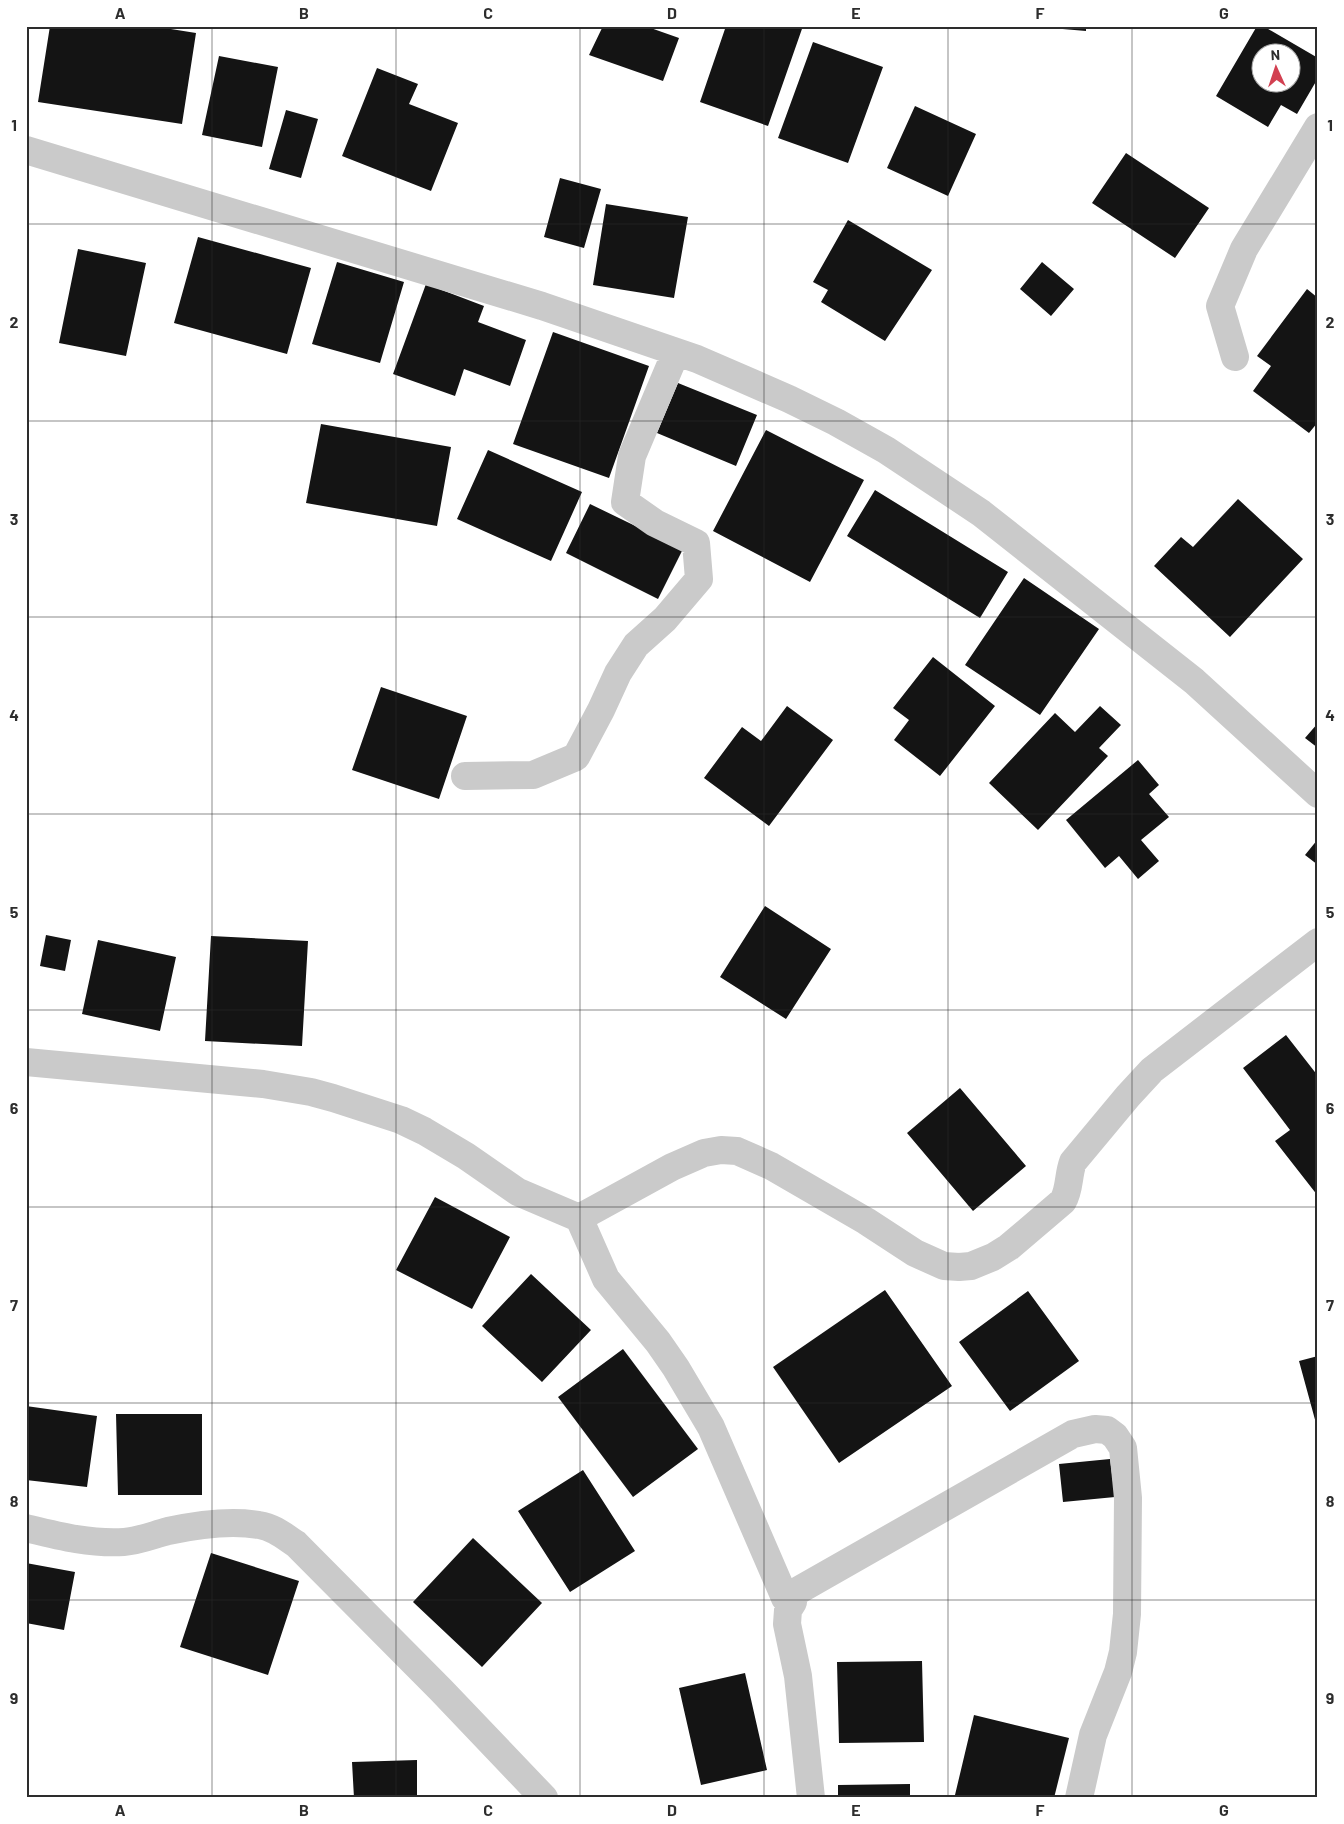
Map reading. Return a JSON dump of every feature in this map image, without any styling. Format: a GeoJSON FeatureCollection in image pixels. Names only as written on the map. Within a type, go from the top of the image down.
{"type":"FeatureCollection","features":[{"type":"Feature","properties":{"kind":"street"},"geometry":{"type":"LineString","coordinates":[[1235,357],[1220,306],[1244,249],[1318,127]]}},
{"type":"Feature","properties":{"kind":"street"},"geometry":{"type":"LineString","coordinates":[[26,150],[532,303],[676,352],[789,399],[836,422],[886,450],[981,513],[1194,682],[1318,794]]}},
{"type":"Feature","properties":{"kind":"street"},"geometry":{"type":"LineString","coordinates":[[466,776],[533,775],[576,757],[601,710],[618,672],[636,644],[665,619],[699,579],[696,543],[655,523],[625,502],[632,456],[676,352]]}},
{"type":"Feature","properties":{"kind":"street"},"geometry":{"type":"LineString","coordinates":[[579,1218],[689,1159],[721,1150],[737,1151],[772,1166],[928,1260],[944,1266],[959,1267],[982,1262],[1009,1247],[1063,1201],[1067,1194],[1070,1170],[1074,1162],[1152,1070],[1318,942]]}},
{"type":"Feature","properties":{"kind":"street"},"geometry":{"type":"LineString","coordinates":[[26,1062],[263,1084],[311,1092],[333,1098],[400,1120],[424,1131],[466,1156],[518,1192],[579,1218],[606,1279],[658,1342],[676,1368],[710,1427],[785,1598],[793,1602],[788,1610],[787,1624],[798,1676],[812,1798]]}},
{"type":"Feature","properties":{"kind":"street"},"geometry":{"type":"LineString","coordinates":[[785,1598],[1072,1434],[1095,1429],[1107,1430],[1116,1436],[1123,1448],[1128,1498],[1126,1633],[1118,1672],[1093,1735],[1079,1798]]}},
{"type":"Feature","properties":{"kind":"street"},"geometry":{"type":"LineString","coordinates":[[26,1528],[63,1537],[105,1542],[126,1542],[176,1530],[215,1524],[260,1525],[278,1532],[296,1544],[544,1798]]}},
{"type":"Feature","properties":{"kind":"building"},"geometry":{"type":"Polygon","coordinates":[[[50,26],[152,26],[196,33],[182,124],[38,102],[50,26]]]}},
{"type":"Feature","properties":{"kind":"building"},"geometry":{"type":"Polygon","coordinates":[[[603,26],[645,26],[679,38],[663,81],[589,55],[603,26]]]}},
{"type":"Feature","properties":{"kind":"building"},"geometry":{"type":"Polygon","coordinates":[[[726,26],[803,26],[768,126],[700,102],[726,26]]]}},
{"type":"Feature","properties":{"kind":"building"},"geometry":{"type":"Polygon","coordinates":[[[1051,26],[1086,26],[1086,31],[1051,28],[1051,26]]]}},
{"type":"Feature","properties":{"kind":"building"},"geometry":{"type":"Polygon","coordinates":[[[1257,26],[1263,26],[1290,42],[1252,42],[1252,92],[1302,92],[1302,49],[1318,58],[1318,78],[1297,114],[1281,105],[1268,127],[1216,96],[1257,26]]]}},
{"type":"Feature","properties":{"kind":"building"},"geometry":{"type":"Polygon","coordinates":[[[813,42],[883,67],[848,163],[778,138],[813,42]]]}},
{"type":"Feature","properties":{"kind":"building"},"geometry":{"type":"Polygon","coordinates":[[[219,56],[278,67],[262,147],[202,135],[219,56]]]}},
{"type":"Feature","properties":{"kind":"building"},"geometry":{"type":"Polygon","coordinates":[[[377,68],[418,84],[409,104],[458,123],[431,191],[342,156],[377,68]]]}},
{"type":"Feature","properties":{"kind":"building"},"geometry":{"type":"Polygon","coordinates":[[[915,106],[976,134],[948,196],[887,168],[915,106]]]}},
{"type":"Feature","properties":{"kind":"building"},"geometry":{"type":"Polygon","coordinates":[[[286,110],[318,119],[301,178],[269,169],[286,110]]]}},
{"type":"Feature","properties":{"kind":"building"},"geometry":{"type":"Polygon","coordinates":[[[1126,153],[1209,208],[1175,258],[1092,203],[1126,153]]]}},
{"type":"Feature","properties":{"kind":"building"},"geometry":{"type":"Polygon","coordinates":[[[560,178],[601,189],[584,248],[544,237],[560,178]]]}},
{"type":"Feature","properties":{"kind":"building"},"geometry":{"type":"Polygon","coordinates":[[[606,204],[688,217],[674,298],[593,285],[606,204]]]}},
{"type":"Feature","properties":{"kind":"building"},"geometry":{"type":"Polygon","coordinates":[[[848,220],[932,270],[885,341],[821,302],[828,290],[813,282],[848,220]]]}},
{"type":"Feature","properties":{"kind":"building"},"geometry":{"type":"Polygon","coordinates":[[[198,237],[311,268],[287,354],[174,323],[198,237]]]}},
{"type":"Feature","properties":{"kind":"building"},"geometry":{"type":"Polygon","coordinates":[[[78,249],[146,263],[126,356],[59,343],[78,249]]]}},
{"type":"Feature","properties":{"kind":"building"},"geometry":{"type":"Polygon","coordinates":[[[337,262],[404,282],[380,363],[312,344],[337,262]]]}},
{"type":"Feature","properties":{"kind":"building"},"geometry":{"type":"Polygon","coordinates":[[[1042,262],[1074,289],[1051,316],[1020,289],[1042,262]]]}},
{"type":"Feature","properties":{"kind":"building"},"geometry":{"type":"Polygon","coordinates":[[[426,284],[484,306],[478,322],[526,340],[510,386],[464,369],[455,396],[393,374],[426,284]]]}},
{"type":"Feature","properties":{"kind":"building"},"geometry":{"type":"Polygon","coordinates":[[[1307,289],[1318,298],[1318,422],[1309,433],[1253,391],[1271,366],[1257,356],[1307,289]]]}},
{"type":"Feature","properties":{"kind":"building"},"geometry":{"type":"Polygon","coordinates":[[[553,332],[649,366],[609,478],[513,444],[553,332]]]}},
{"type":"Feature","properties":{"kind":"building"},"geometry":{"type":"Polygon","coordinates":[[[678,383],[757,415],[736,466],[657,433],[678,383]]]}},
{"type":"Feature","properties":{"kind":"building"},"geometry":{"type":"Polygon","coordinates":[[[321,424],[451,447],[437,526],[306,503],[321,424]]]}},
{"type":"Feature","properties":{"kind":"building"},"geometry":{"type":"Polygon","coordinates":[[[766,430],[864,480],[810,582],[713,531],[766,430]]]}},
{"type":"Feature","properties":{"kind":"building"},"geometry":{"type":"Polygon","coordinates":[[[488,450],[582,492],[551,561],[457,519],[488,450]]]}},
{"type":"Feature","properties":{"kind":"building"},"geometry":{"type":"Polygon","coordinates":[[[875,490],[1008,572],[980,618],[847,536],[875,490]]]}},
{"type":"Feature","properties":{"kind":"building"},"geometry":{"type":"Polygon","coordinates":[[[1238,499],[1303,559],[1230,637],[1154,566],[1181,537],[1193,547],[1238,499]]]}},
{"type":"Feature","properties":{"kind":"building"},"geometry":{"type":"Polygon","coordinates":[[[590,504],[683,549],[658,599],[566,553],[590,504]]]}},
{"type":"Feature","properties":{"kind":"building"},"geometry":{"type":"Polygon","coordinates":[[[1024,578],[1099,629],[1040,715],[965,665],[1024,578]]]}},
{"type":"Feature","properties":{"kind":"building"},"geometry":{"type":"Polygon","coordinates":[[[933,657],[995,706],[940,776],[894,740],[909,720],[893,708],[933,657]]]}},
{"type":"Feature","properties":{"kind":"building"},"geometry":{"type":"Polygon","coordinates":[[[381,687],[467,716],[439,799],[352,770],[381,687]]]}},
{"type":"Feature","properties":{"kind":"building"},"geometry":{"type":"Polygon","coordinates":[[[787,706],[833,740],[769,826],[704,778],[742,727],[761,741],[787,706]]]}},
{"type":"Feature","properties":{"kind":"building"},"geometry":{"type":"Polygon","coordinates":[[[1100,706],[1121,725],[1099,748],[1108,756],[1038,830],[989,783],[1055,713],[1075,732],[1100,706]]]}},
{"type":"Feature","properties":{"kind":"building"},"geometry":{"type":"Polygon","coordinates":[[[1318,723],[1318,748],[1305,738],[1318,723]]]}},
{"type":"Feature","properties":{"kind":"building"},"geometry":{"type":"Polygon","coordinates":[[[1138,760],[1159,785],[1149,794],[1169,817],[1141,840],[1159,861],[1138,879],[1119,856],[1105,868],[1066,820],[1138,760]]]}},
{"type":"Feature","properties":{"kind":"building"},"geometry":{"type":"Polygon","coordinates":[[[1318,839],[1318,865],[1305,855],[1318,839]]]}},
{"type":"Feature","properties":{"kind":"building"},"geometry":{"type":"Polygon","coordinates":[[[765,906],[831,949],[786,1019],[720,977],[765,906]]]}},
{"type":"Feature","properties":{"kind":"building"},"geometry":{"type":"Polygon","coordinates":[[[46,935],[71,940],[65,971],[40,966],[46,935]]]}},
{"type":"Feature","properties":{"kind":"building"},"geometry":{"type":"Polygon","coordinates":[[[211,936],[308,941],[302,1046],[205,1041],[211,936]]]}},
{"type":"Feature","properties":{"kind":"building"},"geometry":{"type":"Polygon","coordinates":[[[98,940],[176,957],[160,1031],[82,1014],[98,940]]]}},
{"type":"Feature","properties":{"kind":"building"},"geometry":{"type":"Polygon","coordinates":[[[1286,1035],[1318,1076],[1318,1196],[1275,1141],[1290,1130],[1243,1068],[1286,1035]]]}},
{"type":"Feature","properties":{"kind":"building"},"geometry":{"type":"Polygon","coordinates":[[[960,1088],[1026,1166],[973,1211],[907,1133],[960,1088]]]}},
{"type":"Feature","properties":{"kind":"building"},"geometry":{"type":"Polygon","coordinates":[[[435,1197],[510,1237],[472,1309],[396,1270],[435,1197]]]}},
{"type":"Feature","properties":{"kind":"building"},"geometry":{"type":"Polygon","coordinates":[[[531,1274],[591,1330],[542,1382],[482,1326],[531,1274]]]}},
{"type":"Feature","properties":{"kind":"building"},"geometry":{"type":"Polygon","coordinates":[[[885,1290],[952,1386],[839,1463],[773,1367],[885,1290]]]}},
{"type":"Feature","properties":{"kind":"building"},"geometry":{"type":"Polygon","coordinates":[[[1028,1291],[1079,1361],[1010,1411],[959,1342],[1028,1291]]]}},
{"type":"Feature","properties":{"kind":"building"},"geometry":{"type":"Polygon","coordinates":[[[623,1349],[698,1449],[633,1497],[558,1397],[623,1349]]]}},
{"type":"Feature","properties":{"kind":"building"},"geometry":{"type":"Polygon","coordinates":[[[1318,1356],[1318,1427],[1317,1427],[1299,1361],[1318,1356]]]}},
{"type":"Feature","properties":{"kind":"building"},"geometry":{"type":"Polygon","coordinates":[[[26,1406],[97,1416],[87,1487],[26,1480],[26,1406]]]}},
{"type":"Feature","properties":{"kind":"building"},"geometry":{"type":"Polygon","coordinates":[[[116,1414],[202,1414],[202,1495],[118,1495],[116,1414]]]}},
{"type":"Feature","properties":{"kind":"building"},"geometry":{"type":"Polygon","coordinates":[[[1110,1459],[1115,1497],[1063,1502],[1059,1464],[1110,1459]]]}},
{"type":"Feature","properties":{"kind":"building"},"geometry":{"type":"Polygon","coordinates":[[[583,1470],[635,1551],[570,1592],[518,1511],[583,1470]]]}},
{"type":"Feature","properties":{"kind":"building"},"geometry":{"type":"Polygon","coordinates":[[[473,1538],[542,1603],[482,1667],[413,1602],[473,1538]]]}},
{"type":"Feature","properties":{"kind":"building"},"geometry":{"type":"Polygon","coordinates":[[[211,1553],[299,1581],[268,1675],[180,1647],[211,1553]]]}},
{"type":"Feature","properties":{"kind":"building"},"geometry":{"type":"Polygon","coordinates":[[[26,1563],[75,1572],[64,1630],[26,1623],[26,1563]]]}},
{"type":"Feature","properties":{"kind":"building"},"geometry":{"type":"Polygon","coordinates":[[[922,1661],[924,1742],[839,1743],[837,1662],[922,1661]]]}},
{"type":"Feature","properties":{"kind":"building"},"geometry":{"type":"Polygon","coordinates":[[[745,1673],[767,1770],[701,1785],[679,1688],[745,1673]]]}},
{"type":"Feature","properties":{"kind":"building"},"geometry":{"type":"Polygon","coordinates":[[[974,1715],[1069,1738],[1054,1798],[966,1798],[955,1795],[974,1715]]]}},
{"type":"Feature","properties":{"kind":"building"},"geometry":{"type":"Polygon","coordinates":[[[417,1760],[417,1798],[354,1798],[352,1762],[417,1760]]]}},
{"type":"Feature","properties":{"kind":"building"},"geometry":{"type":"Polygon","coordinates":[[[910,1784],[910,1798],[838,1798],[838,1785],[910,1784]]]}}]}
